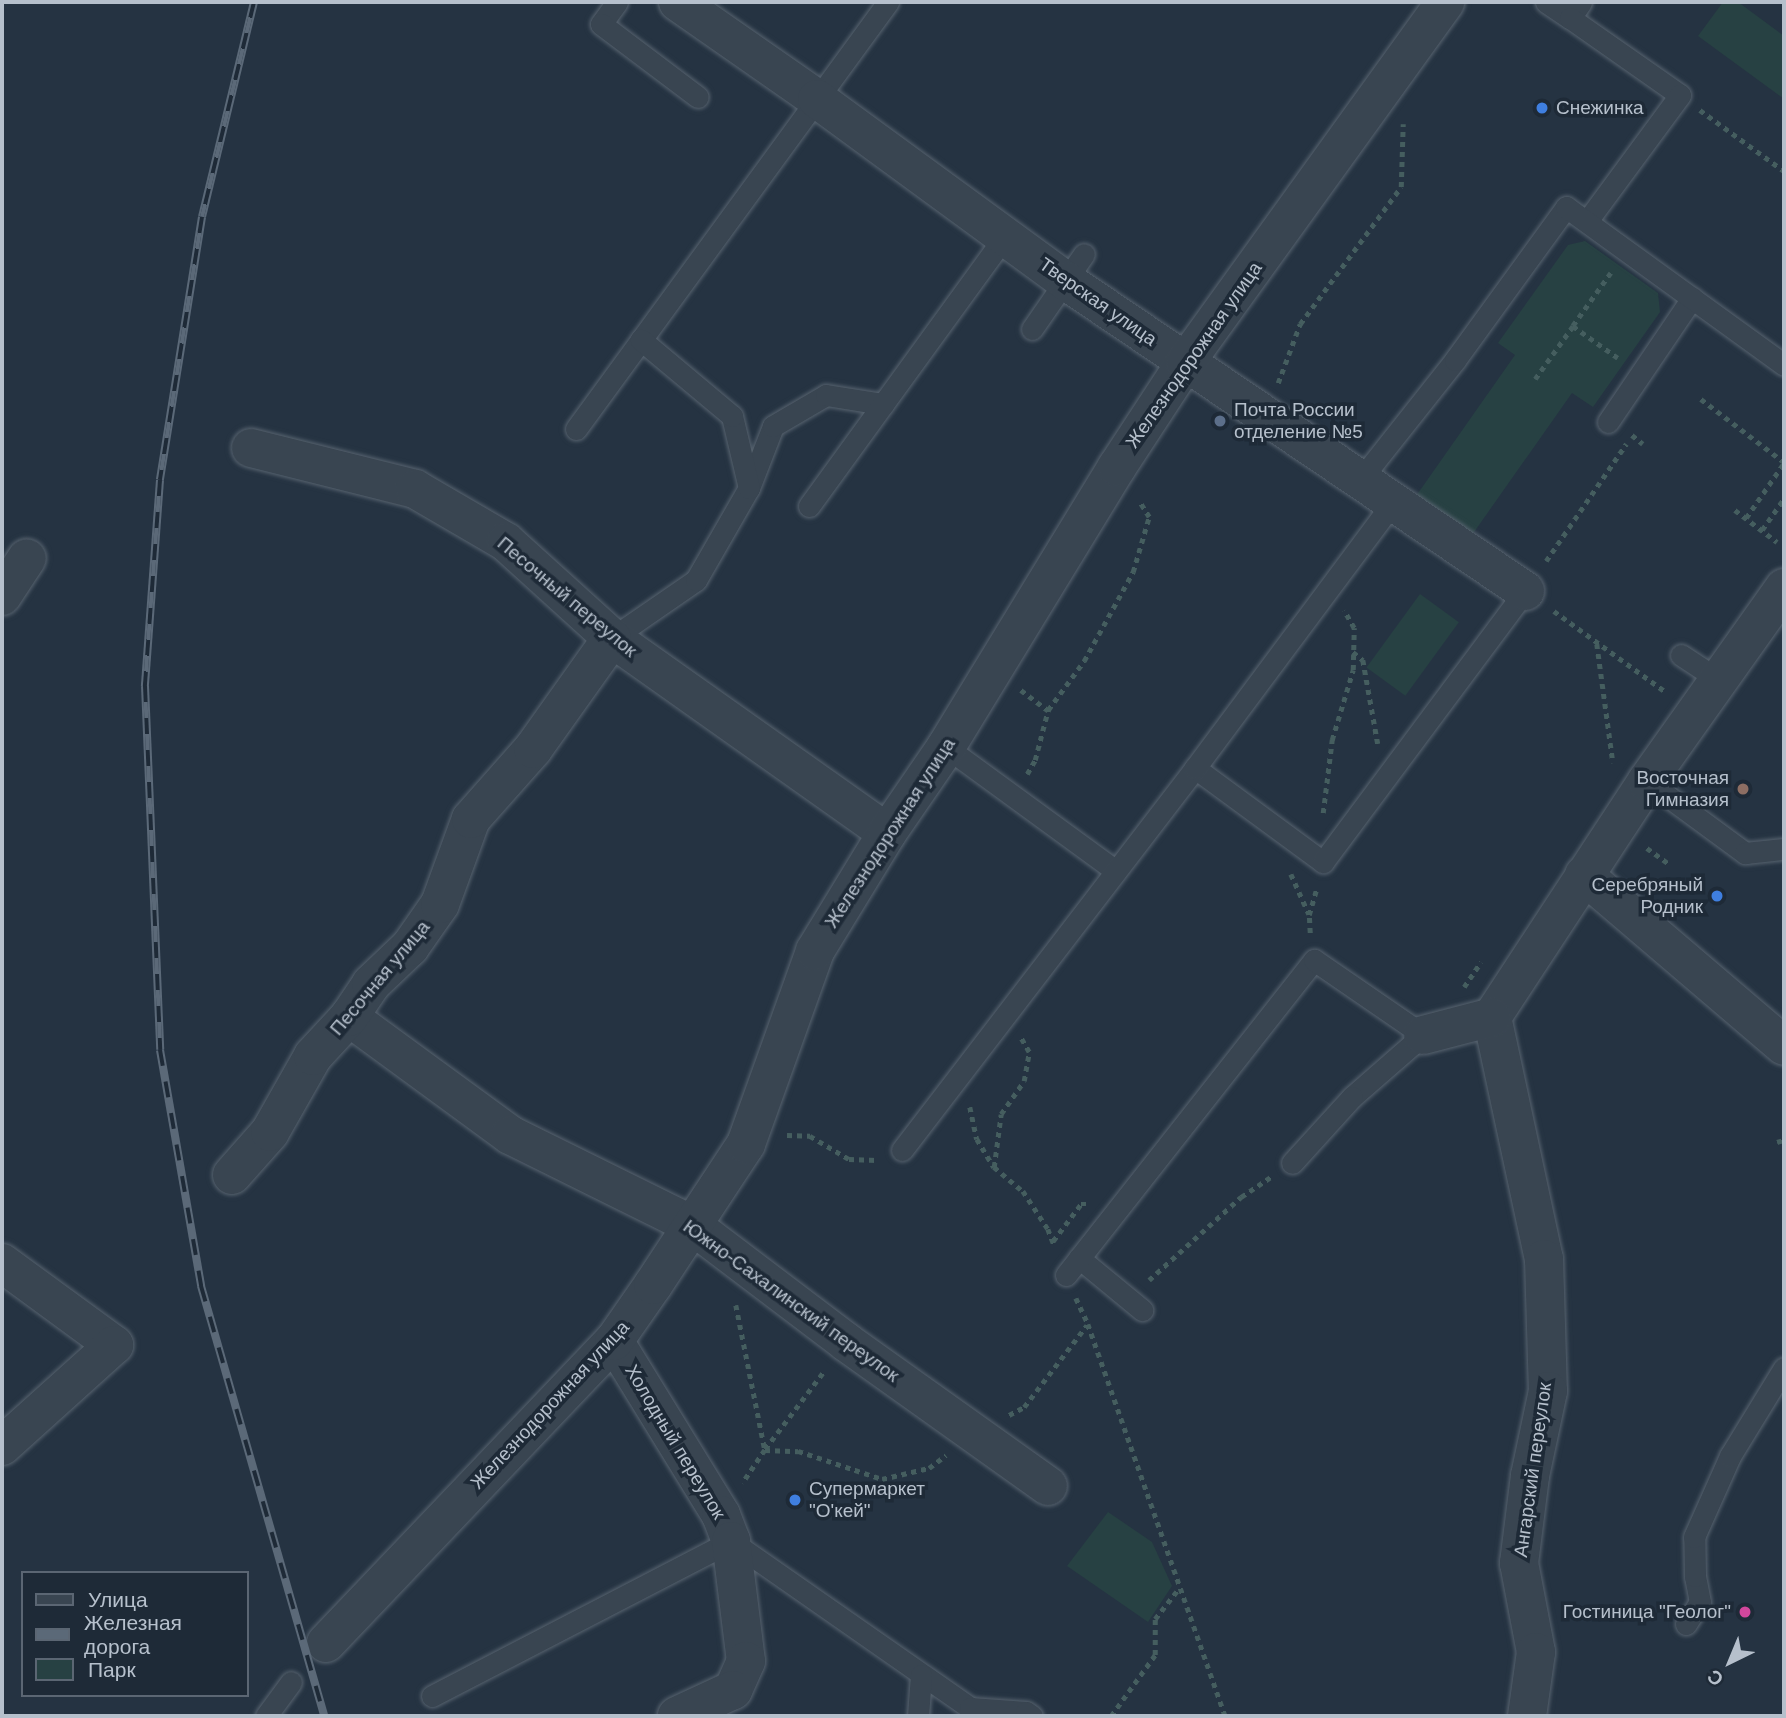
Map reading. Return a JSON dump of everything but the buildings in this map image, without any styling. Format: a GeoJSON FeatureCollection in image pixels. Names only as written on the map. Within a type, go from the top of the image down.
{"type":"FeatureCollection","features":[{"type":"Feature","properties":{"kind":"street","name":"Тверская улица"},"geometry":{"type":"LineString","coordinates":[[678,2],[1005,236],[1075,268],[1185,363],[1525,591]]}},
{"type":"Feature","properties":{"kind":"street","name":"Железнодорожная улица"},"geometry":{"type":"LineString","coordinates":[[326,1643],[614,1341],[746,1144],[815,951],[887,833],[946,747],[1117,467],[1185,363],[1445,2]]}},
{"type":"Feature","properties":{"kind":"street","name":"Песочный переулок"},"geometry":{"type":"LineString","coordinates":[[251,448],[415,489],[506,542],[612,638],[887,833]]}},
{"type":"Feature","properties":{"kind":"street"},"geometry":{"type":"LineString","coordinates":[[2,596],[27,558]]}},
{"type":"Feature","properties":{"kind":"street"},"geometry":{"type":"LineString","coordinates":[[1423,1035],[1492,1017],[1584,875],[1631,776],[1719,680],[1784,588]]}},
{"type":"Feature","properties":{"kind":"street","name":"Песочная улица"},"geometry":{"type":"LineString","coordinates":[[232,1175],[270,1132],[313,1056],[349,1017],[371,984],[410,947],[440,904],[471,819],[533,749],[612,638]]}},
{"type":"Feature","properties":{"kind":"street"},"geometry":{"type":"LineString","coordinates":[[1584,875],[1784,1046]]}},
{"type":"Feature","properties":{"kind":"street","name":"Южно-Сахалинский переулок"},"geometry":{"type":"LineString","coordinates":[[349,1017],[510,1135],[692,1225],[846,1342],[1048,1486]]}},
{"type":"Feature","properties":{"kind":"street","name":"Ангарский переулок"},"geometry":{"type":"LineString","coordinates":[[1492,1017],[1517,1090],[1544,1259],[1548,1391],[1530,1475],[1519,1563],[1536,1652],[1527,1716]]}},
{"type":"Feature","properties":{"kind":"street"},"geometry":{"type":"LineString","coordinates":[[2,1263],[114,1345],[2,1446]]}},
{"type":"Feature","properties":{"kind":"street","name":"Холодный переулок"},"geometry":{"type":"LineString","coordinates":[[614,1341],[726,1528],[746,1661],[733,1690],[677,1716]]}},
{"type":"Feature","properties":{"kind":"lane"},"geometry":{"type":"LineString","coordinates":[[617,2],[601,24],[698,97]]}},
{"type":"Feature","properties":{"kind":"lane"},"geometry":{"type":"LineString","coordinates":[[576,429],[888,2]]}},
{"type":"Feature","properties":{"kind":"lane"},"geometry":{"type":"LineString","coordinates":[[1546,2],[1575,10],[1680,95],[1587,221]]}},
{"type":"Feature","properties":{"kind":"lane"},"geometry":{"type":"LineString","coordinates":[[1360,480],[1455,360],[1566,207],[1773,359]]}},
{"type":"Feature","properties":{"kind":"lane"},"geometry":{"type":"LineString","coordinates":[[809,506],[1005,236]]}},
{"type":"Feature","properties":{"kind":"lane"},"geometry":{"type":"LineString","coordinates":[[1032,330],[1075,268]]}},
{"type":"Feature","properties":{"kind":"lane"},"geometry":{"type":"LineString","coordinates":[[1608,422],[1692,298]]}},
{"type":"Feature","properties":{"kind":"lane"},"geometry":{"type":"LineString","coordinates":[[641,340],[732,416],[749,488]]}},
{"type":"Feature","properties":{"kind":"lane"},"geometry":{"type":"LineString","coordinates":[[612,638],[696,580],[749,488],[773,426],[826,395],[883,404]]}},
{"type":"Feature","properties":{"kind":"lane"},"geometry":{"type":"LineString","coordinates":[[902,1150],[1195,768],[1393,502]]}},
{"type":"Feature","properties":{"kind":"lane"},"geometry":{"type":"LineString","coordinates":[[1195,768],[1323,862],[1525,591]]}},
{"type":"Feature","properties":{"kind":"lane"},"geometry":{"type":"LineString","coordinates":[[1681,655],[1719,680]]}},
{"type":"Feature","properties":{"kind":"lane"},"geometry":{"type":"LineString","coordinates":[[946,747],[1116,871]]}},
{"type":"Feature","properties":{"kind":"lane"},"geometry":{"type":"LineString","coordinates":[[1631,776],[1745,853],[1784,849]]}},
{"type":"Feature","properties":{"kind":"lane"},"geometry":{"type":"LineString","coordinates":[[1066,1275],[1314,960],[1423,1035],[1352,1097],[1292,1163]]}},
{"type":"Feature","properties":{"kind":"lane"},"geometry":{"type":"LineString","coordinates":[[1079,1258],[1135,1305]]}},
{"type":"Feature","properties":{"kind":"lane"},"geometry":{"type":"LineString","coordinates":[[1686,1623],[1700,1602],[1695,1576],[1694,1537],[1730,1457],[1784,1368]]}},
{"type":"Feature","properties":{"kind":"lane"},"geometry":{"type":"LineString","coordinates":[[432,1696],[726,1528],[921,1675],[970,1708],[1026,1713],[1032,1716]]}},
{"type":"Feature","properties":{"kind":"lane"},"geometry":{"type":"LineString","coordinates":[[918,1716],[921,1675]]}},
{"type":"Feature","properties":{"kind":"lane"},"geometry":{"type":"LineString","coordinates":[[266,1716],[291,1682]]}},
{"type":"Feature","properties":{"kind":"path"},"geometry":{"type":"LineString","coordinates":[[1680,95],[1784,171]]}},
{"type":"Feature","properties":{"kind":"path"},"geometry":{"type":"LineString","coordinates":[[1266,417],[1300,324],[1401,187],[1403,119]]}},
{"type":"Feature","properties":{"kind":"path"},"geometry":{"type":"LineString","coordinates":[[1535,379],[1573,326]]}},
{"type":"Feature","properties":{"kind":"path"},"geometry":{"type":"LineString","coordinates":[[1701,399],[1784,463],[1746,518]]}},
{"type":"Feature","properties":{"kind":"path"},"geometry":{"type":"LineString","coordinates":[[1632,435],[1643,444]]}},
{"type":"Feature","properties":{"kind":"path"},"geometry":{"type":"LineString","coordinates":[[1014,796],[1035,760],[1048,710],[1084,661],[1133,572],[1149,517],[1117,467]]}},
{"type":"Feature","properties":{"kind":"path"},"geometry":{"type":"LineString","coordinates":[[1762,530],[1784,499]]}},
{"type":"Feature","properties":{"kind":"path"},"geometry":{"type":"LineString","coordinates":[[1735,510],[1777,542]]}},
{"type":"Feature","properties":{"kind":"path"},"geometry":{"type":"LineString","coordinates":[[1329,588],[1354,628],[1353,670],[1332,740],[1323,813],[1338,841]]}},
{"type":"Feature","properties":{"kind":"path"},"geometry":{"type":"LineString","coordinates":[[1525,591],[1669,694]]}},
{"type":"Feature","properties":{"kind":"path"},"geometry":{"type":"LineString","coordinates":[[1597,642],[1631,776]]}},
{"type":"Feature","properties":{"kind":"path"},"geometry":{"type":"LineString","coordinates":[[1353,652],[1363,660],[1375,735],[1388,774]]}},
{"type":"Feature","properties":{"kind":"path"},"geometry":{"type":"LineString","coordinates":[[994,1167],[1001,1114],[1024,1081],[1029,1052],[1007,1013]]}},
{"type":"Feature","properties":{"kind":"path"},"geometry":{"type":"LineString","coordinates":[[962,1072],[977,1139],[994,1167],[1023,1191],[1048,1229],[1088,1324],[1224,1716]]}},
{"type":"Feature","properties":{"kind":"path"},"geometry":{"type":"LineString","coordinates":[[746,1144],[782,1135],[810,1136],[849,1159],[886,1161],[902,1150]]}},
{"type":"Feature","properties":{"kind":"path"},"geometry":{"type":"LineString","coordinates":[[1777,1142],[1784,1140]]}},
{"type":"Feature","properties":{"kind":"path"},"geometry":{"type":"LineString","coordinates":[[1135,1305],[1241,1197],[1292,1163]]}},
{"type":"Feature","properties":{"kind":"path"},"geometry":{"type":"LineString","coordinates":[[735,1303],[765,1450]]}},
{"type":"Feature","properties":{"kind":"path"},"geometry":{"type":"LineString","coordinates":[[726,1528],[765,1450],[846,1342]]}},
{"type":"Feature","properties":{"kind":"path"},"geometry":{"type":"LineString","coordinates":[[1111,1716],[1155,1655],[1155,1619],[1179,1587]]}},
{"type":"Feature","properties":{"kind":"green space"},"geometry":{"type":"Polygon","coordinates":[[[1723,2],[1738,2],[1784,36],[1784,99],[1698,36],[1723,2]]]}},
{"type":"Feature","properties":{"kind":"green space"},"geometry":{"type":"Polygon","coordinates":[[[1585,241],[1658,293],[1660,312],[1593,407],[1572,393],[1472,535],[1416,496],[1515,355],[1498,343],[1568,245],[1585,241]]]}},
{"type":"Feature","properties":{"kind":"green space"},"geometry":{"type":"Polygon","coordinates":[[[1420,594],[1459,622],[1405,696],[1367,668],[1420,594]]]}},
{"type":"Feature","properties":{"kind":"green space"},"geometry":{"type":"Polygon","coordinates":[[[1108,1512],[1152,1542],[1172,1586],[1148,1622],[1067,1566],[1108,1512]]]}},
{"type":"Feature","properties":{"kind":"railway"},"geometry":{"type":"LineString","coordinates":[[254,2],[202,217],[160,480],[145,686],[160,1050],[201,1286],[324,1716]]}},
{"type":"Feature","properties":{"kind":"place","name":"Снежинка"},"geometry":{"type":"Point","coordinates":[1542,108]}},
{"type":"Feature","properties":{"kind":"place","name":"Почта России отделение №5"},"geometry":{"type":"Point","coordinates":[1220,421]}},
{"type":"Feature","properties":{"kind":"place","name":"Восточная Гимназия"},"geometry":{"type":"Point","coordinates":[1743,789]}},
{"type":"Feature","properties":{"kind":"place","name":"Серебряный Родник"},"geometry":{"type":"Point","coordinates":[1717,896]}},
{"type":"Feature","properties":{"kind":"place","name":"Супермаркет \"О'кей\""},"geometry":{"type":"Point","coordinates":[795,1500]}},
{"type":"Feature","properties":{"kind":"place","name":"Гостиница \"Геолог\""},"geometry":{"type":"Point","coordinates":[1745,1612]}}]}
